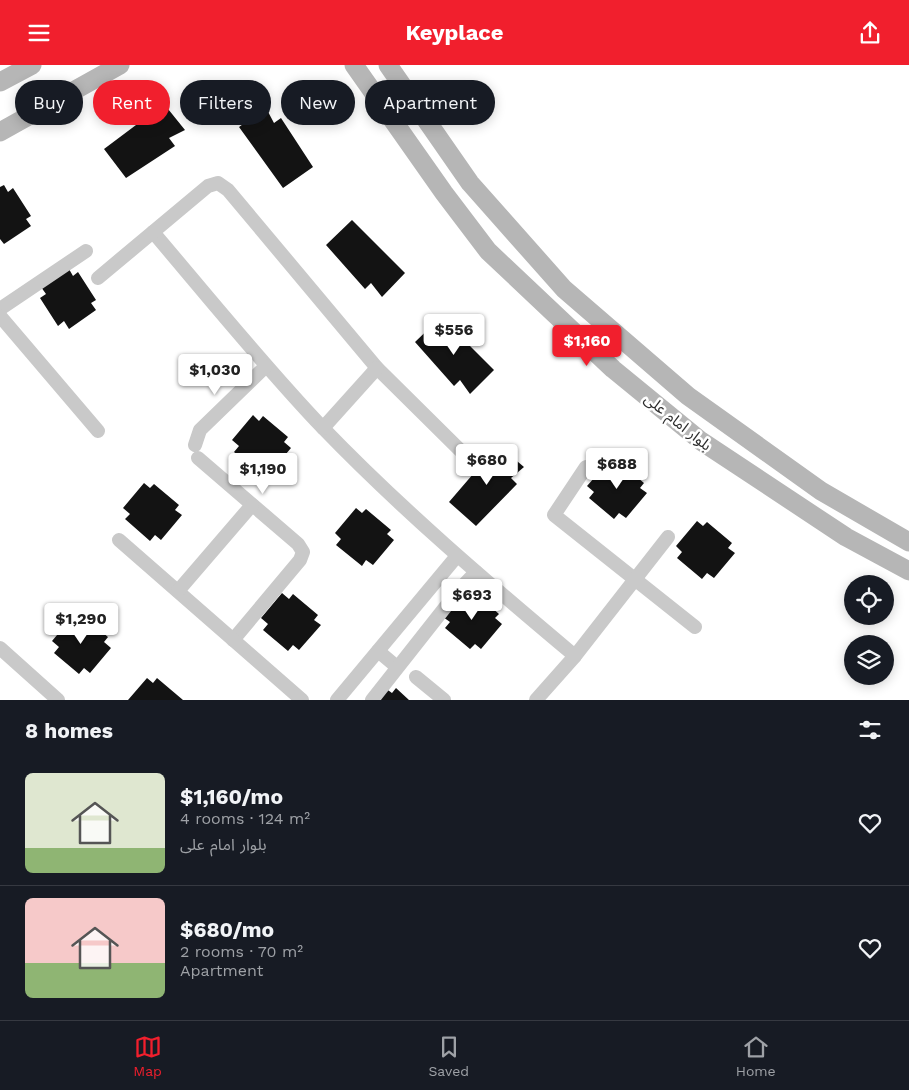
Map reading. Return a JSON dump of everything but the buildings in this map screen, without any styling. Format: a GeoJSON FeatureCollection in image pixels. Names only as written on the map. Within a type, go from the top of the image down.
{"type":"FeatureCollection","features":[{"type":"Feature","properties":{"kind":"main road"},"geometry":{"type":"LineString","coordinates":[[0,82],[32,65]]}},
{"type":"Feature","properties":{"kind":"main road"},"geometry":{"type":"LineString","coordinates":[[0,132],[120,65]]}},
{"type":"Feature","properties":{"kind":"main road","name":"بلوار امام علی"},"geometry":{"type":"LineString","coordinates":[[354,65],[444,193],[488,251],[613,369],[701,441],[846,537],[909,571]]}},
{"type":"Feature","properties":{"kind":"main road","name":"بلوار امام علی"},"geometry":{"type":"LineString","coordinates":[[388,65],[470,183],[564,289],[688,396],[821,491],[909,542]]}},
{"type":"Feature","properties":{"kind":"street"},"geometry":{"type":"LineString","coordinates":[[98,277],[208,187],[218,183],[228,190],[377,368],[472,462]]}},
{"type":"Feature","properties":{"kind":"street"},"geometry":{"type":"LineString","coordinates":[[153,232],[266,366],[323,428],[457,556],[575,656]]}},
{"type":"Feature","properties":{"kind":"street"},"geometry":{"type":"LineString","coordinates":[[0,309],[86,251]]}},
{"type":"Feature","properties":{"kind":"street"},"geometry":{"type":"LineString","coordinates":[[0,315],[98,431]]}},
{"type":"Feature","properties":{"kind":"street"},"geometry":{"type":"LineString","coordinates":[[233,640],[300,560],[303,552],[298,544],[252,505],[196,452],[200,431],[266,366]]}},
{"type":"Feature","properties":{"kind":"street"},"geometry":{"type":"LineString","coordinates":[[323,428],[377,368]]}},
{"type":"Feature","properties":{"kind":"street"},"geometry":{"type":"LineString","coordinates":[[586,467],[554,515],[695,627]]}},
{"type":"Feature","properties":{"kind":"street"},"geometry":{"type":"LineString","coordinates":[[178,591],[252,505]]}},
{"type":"Feature","properties":{"kind":"street"},"geometry":{"type":"LineString","coordinates":[[536,700],[575,656],[668,537]]}},
{"type":"Feature","properties":{"kind":"street"},"geometry":{"type":"LineString","coordinates":[[120,540],[302,700]]}},
{"type":"Feature","properties":{"kind":"street"},"geometry":{"type":"LineString","coordinates":[[337,700],[457,556]]}},
{"type":"Feature","properties":{"kind":"street"},"geometry":{"type":"LineString","coordinates":[[372,700],[458,591],[476,572]]}},
{"type":"Feature","properties":{"kind":"street"},"geometry":{"type":"LineString","coordinates":[[0,648],[58,700]]}},
{"type":"Feature","properties":{"kind":"street"},"geometry":{"type":"LineString","coordinates":[[378,651],[398,667]]}},
{"type":"Feature","properties":{"kind":"street"},"geometry":{"type":"LineString","coordinates":[[416,677],[444,700]]}}]}
